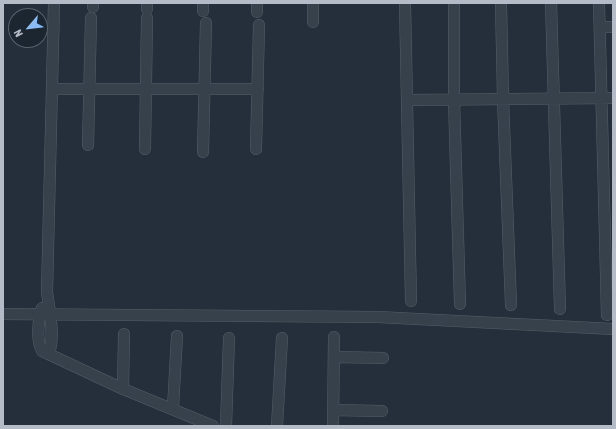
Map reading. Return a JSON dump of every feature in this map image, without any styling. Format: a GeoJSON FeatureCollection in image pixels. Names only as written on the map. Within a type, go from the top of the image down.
{"type":"FeatureCollection","features":[{"type":"Feature","properties":{"kind":"street"},"geometry":{"type":"LineString","coordinates":[[54,3],[47,292],[45,315],[51,349],[48,354],[123,389],[173,408],[213,426]]}},
{"type":"Feature","properties":{"kind":"street"},"geometry":{"type":"LineString","coordinates":[[313,3],[313,22]]}},
{"type":"Feature","properties":{"kind":"street"},"geometry":{"type":"LineString","coordinates":[[405,3],[411,302]]}},
{"type":"Feature","properties":{"kind":"street"},"geometry":{"type":"LineString","coordinates":[[454,3],[454,100],[460,304]]}},
{"type":"Feature","properties":{"kind":"street"},"geometry":{"type":"LineString","coordinates":[[501,3],[511,305]]}},
{"type":"Feature","properties":{"kind":"street"},"geometry":{"type":"LineString","coordinates":[[551,3],[560,309]]}},
{"type":"Feature","properties":{"kind":"street"},"geometry":{"type":"LineString","coordinates":[[599,3],[607,98],[607,315]]}},
{"type":"Feature","properties":{"kind":"street"},"geometry":{"type":"LineString","coordinates":[[88,145],[92,9]]}},
{"type":"Feature","properties":{"kind":"street"},"geometry":{"type":"LineString","coordinates":[[145,149],[147,10]]}},
{"type":"Feature","properties":{"kind":"street"},"geometry":{"type":"LineString","coordinates":[[203,152],[206,23]]}},
{"type":"Feature","properties":{"kind":"street"},"geometry":{"type":"LineString","coordinates":[[256,150],[259,25]]}},
{"type":"Feature","properties":{"kind":"street"},"geometry":{"type":"LineString","coordinates":[[600,27],[613,27]]}},
{"type":"Feature","properties":{"kind":"street"},"geometry":{"type":"LineString","coordinates":[[52,89],[258,89]]}},
{"type":"Feature","properties":{"kind":"street"},"geometry":{"type":"LineString","coordinates":[[408,100],[607,98]]}},
{"type":"Feature","properties":{"kind":"street"},"geometry":{"type":"LineString","coordinates":[[3,314],[378,317],[613,329]]}},
{"type":"Feature","properties":{"kind":"street"},"geometry":{"type":"LineString","coordinates":[[123,389],[124,334]]}},
{"type":"Feature","properties":{"kind":"street"},"geometry":{"type":"LineString","coordinates":[[173,408],[178,336]]}},
{"type":"Feature","properties":{"kind":"street"},"geometry":{"type":"LineString","coordinates":[[333,426],[334,337]]}},
{"type":"Feature","properties":{"kind":"street"},"geometry":{"type":"LineString","coordinates":[[226,426],[229,338]]}},
{"type":"Feature","properties":{"kind":"street"},"geometry":{"type":"LineString","coordinates":[[278,426],[282,338]]}},
{"type":"Feature","properties":{"kind":"street"},"geometry":{"type":"LineString","coordinates":[[334,357],[383,358]]}},
{"type":"Feature","properties":{"kind":"street"},"geometry":{"type":"LineString","coordinates":[[333,410],[382,411]]}}]}
